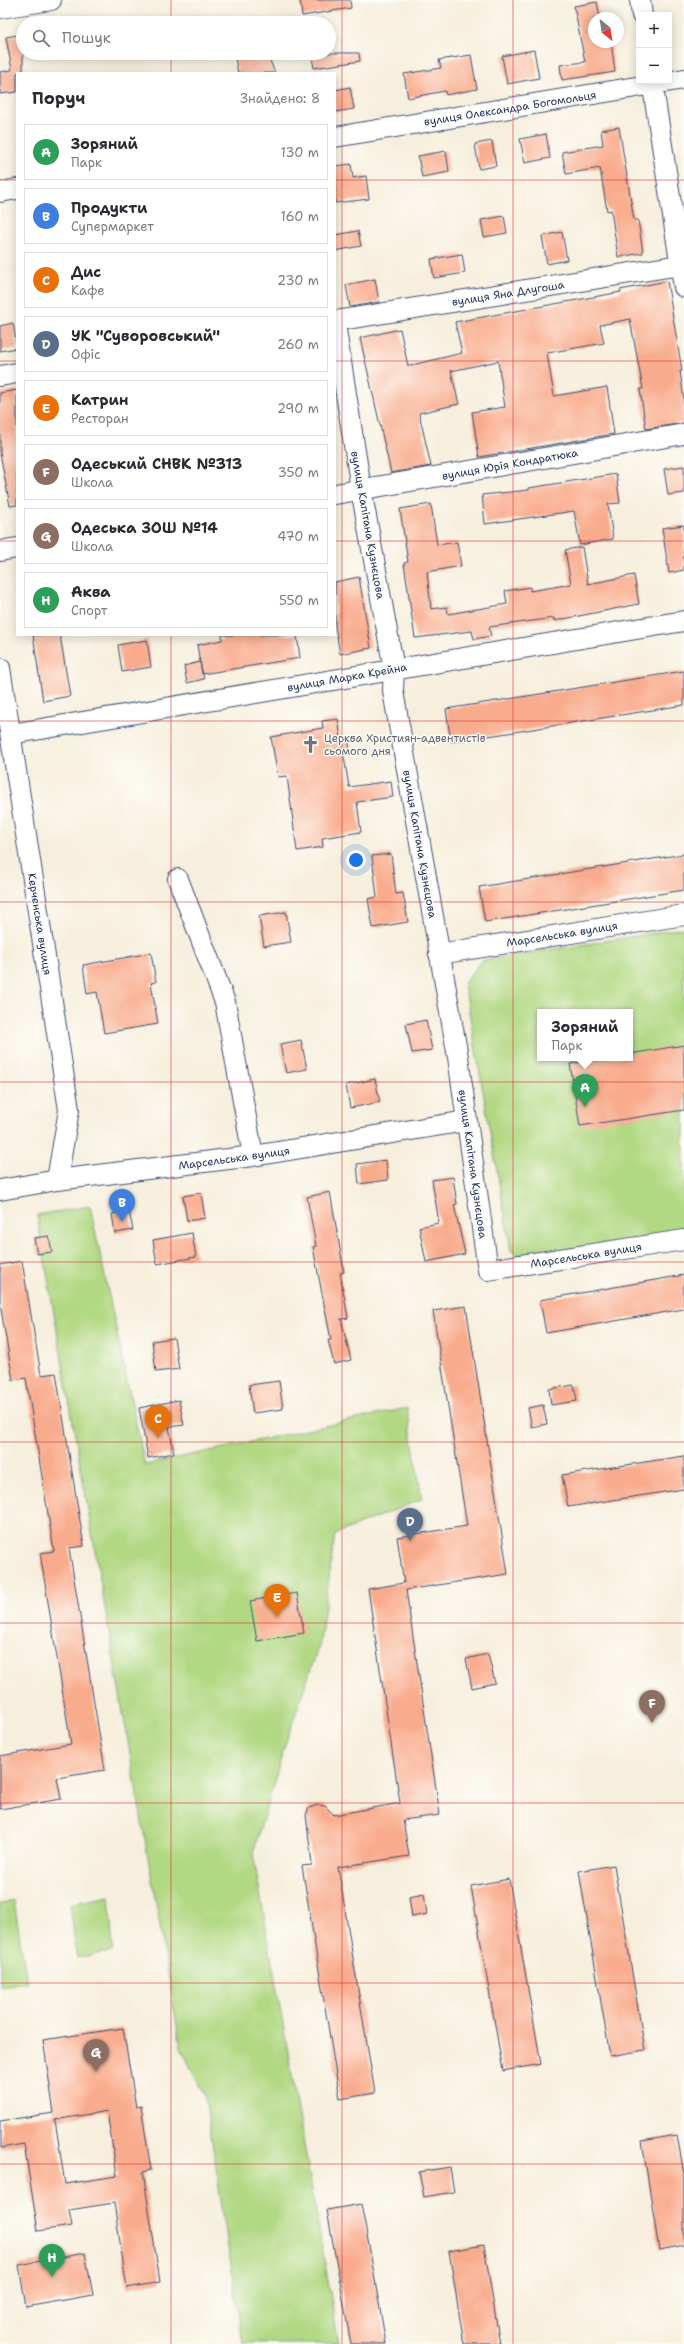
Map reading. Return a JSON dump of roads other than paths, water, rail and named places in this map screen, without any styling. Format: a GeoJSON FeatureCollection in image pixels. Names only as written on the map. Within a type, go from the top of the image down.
{"type":"FeatureCollection","features":[{"type":"Feature","properties":{"kind":"street"},"geometry":{"type":"LineString","coordinates":[[0,8],[51,0]]}},
{"type":"Feature","properties":{"kind":"street"},"geometry":{"type":"LineString","coordinates":[[640,0],[642,12]]}},
{"type":"Feature","properties":{"kind":"street","name":"вулиця Олександра Богомольця"},"geometry":{"type":"LineString","coordinates":[[672,81],[684,79]]}},
{"type":"Feature","properties":{"kind":"street","name":"вулиця Олександра Богомольця"},"geometry":{"type":"LineString","coordinates":[[336,137],[647,84]]}},
{"type":"Feature","properties":{"kind":"street"},"geometry":{"type":"LineString","coordinates":[[653,84],[684,287]]}},
{"type":"Feature","properties":{"kind":"street"},"geometry":{"type":"LineString","coordinates":[[0,192],[16,189]]}},
{"type":"Feature","properties":{"kind":"street","name":"вулиця Яна Длугоша"},"geometry":{"type":"LineString","coordinates":[[336,323],[680,265]]}},
{"type":"Feature","properties":{"kind":"street","name":"вулиця Капітана Кузнєцова"},"geometry":{"type":"LineString","coordinates":[[336,329],[361,490],[394,669],[393,691],[440,954],[488,1270]]}},
{"type":"Feature","properties":{"kind":"street"},"geometry":{"type":"LineString","coordinates":[[0,376],[16,373]]}},
{"type":"Feature","properties":{"kind":"street","name":"вулиця Юрія Кондратюка"},"geometry":{"type":"LineString","coordinates":[[336,494],[684,434]]}},
{"type":"Feature","properties":{"kind":"street"},"geometry":{"type":"LineString","coordinates":[[0,551],[16,548]]}},
{"type":"Feature","properties":{"kind":"street","name":"вулиця Марка Крейна"},"geometry":{"type":"LineString","coordinates":[[11,734],[684,621]]}},
{"type":"Feature","properties":{"kind":"street","name":"Керченська вулиця"},"geometry":{"type":"LineString","coordinates":[[0,668],[69,1110],[57,1180]]}},
{"type":"Feature","properties":{"kind":"street"},"geometry":{"type":"LineString","coordinates":[[178,879],[225,1002],[253,1156]]}},
{"type":"Feature","properties":{"kind":"street","name":"Марсельська вулиця"},"geometry":{"type":"LineString","coordinates":[[440,954],[684,915]]}},
{"type":"Feature","properties":{"kind":"street","name":"Марсельська вулиця"},"geometry":{"type":"LineString","coordinates":[[0,1190],[57,1180],[253,1156],[466,1121]]}},
{"type":"Feature","properties":{"kind":"street","name":"Марсельська вулиця"},"geometry":{"type":"LineString","coordinates":[[488,1270],[684,1240]]}},
{"type":"Feature","properties":{"kind":"place","name":"Церква Християн-адвентистів сьомого дня"},"geometry":{"type":"Point","coordinates":[311,744]}},
{"type":"Feature","properties":{"kind":"place","name":"Зоряний"},"geometry":{"type":"Point","coordinates":[585,1107]}},
{"type":"Feature","properties":{"kind":"place","name":"Продукти"},"geometry":{"type":"Point","coordinates":[122,1222]}},
{"type":"Feature","properties":{"kind":"place","name":"Дис"},"geometry":{"type":"Point","coordinates":[158,1438]}},
{"type":"Feature","properties":{"kind":"place","name":"УК \"Суворовський\""},"geometry":{"type":"Point","coordinates":[410,1541]}},
{"type":"Feature","properties":{"kind":"place","name":"Катрин"},"geometry":{"type":"Point","coordinates":[277,1617]}},
{"type":"Feature","properties":{"kind":"place","name":"Одеський СНВК №313"},"geometry":{"type":"Point","coordinates":[652,1723]}},
{"type":"Feature","properties":{"kind":"place","name":"Одеська ЗОШ №14"},"geometry":{"type":"Point","coordinates":[96,2072]}},
{"type":"Feature","properties":{"kind":"place","name":"Аква"},"geometry":{"type":"Point","coordinates":[52,2277]}}]}
